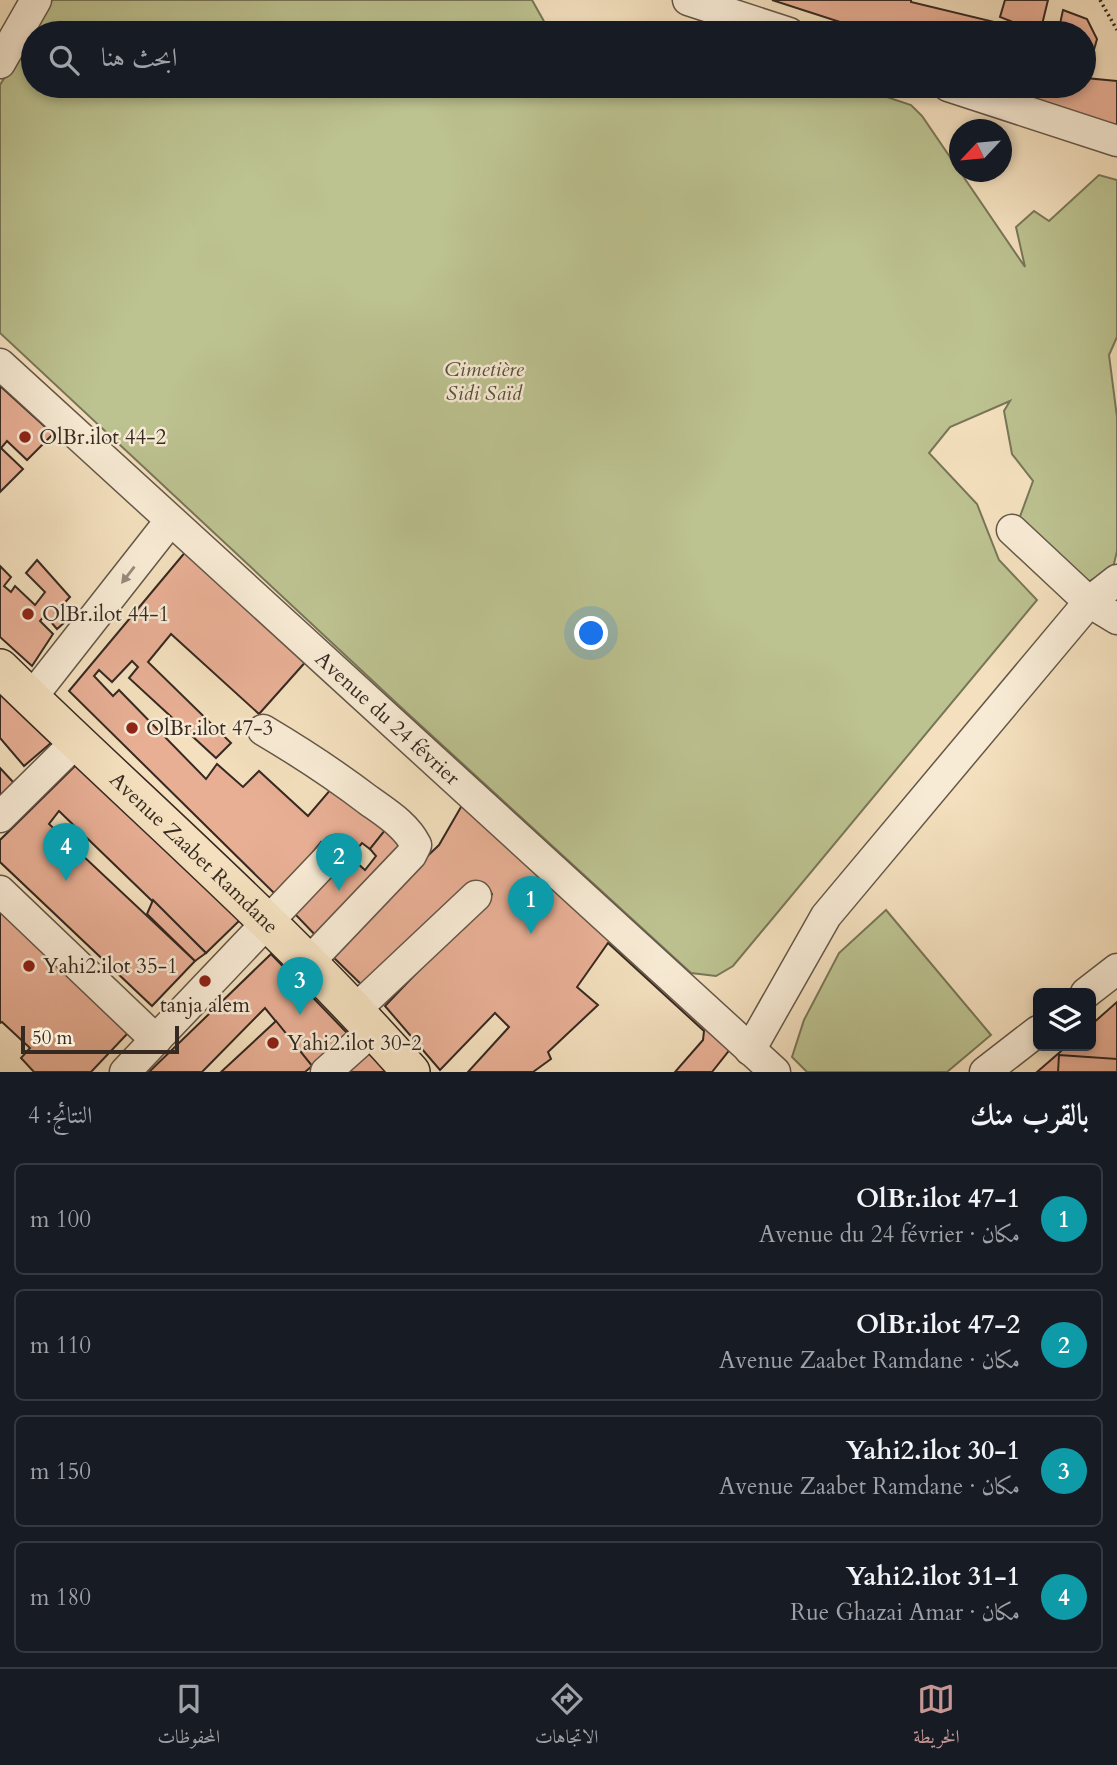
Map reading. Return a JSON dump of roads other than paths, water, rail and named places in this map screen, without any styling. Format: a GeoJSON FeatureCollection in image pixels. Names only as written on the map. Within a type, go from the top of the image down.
{"type":"FeatureCollection","features":[{"type":"Feature","properties":{"kind":"main road","name":"Avenue Zaabet Ramdane"},"geometry":{"type":"LineString","coordinates":[[0,668],[268,924],[364,1020],[411,1072]]}},
{"type":"Feature","properties":{"kind":"street"},"geometry":{"type":"LineString","coordinates":[[24,21],[36,0]]}},
{"type":"Feature","properties":{"kind":"street"},"geometry":{"type":"LineString","coordinates":[[688,0],[752,21]]}},
{"type":"Feature","properties":{"kind":"street"},"geometry":{"type":"LineString","coordinates":[[0,63],[21,26]]}},
{"type":"Feature","properties":{"kind":"street"},"geometry":{"type":"LineString","coordinates":[[985,98],[1117,141]]}},
{"type":"Feature","properties":{"kind":"street","name":"Avenue du 24 février"},"geometry":{"type":"LineString","coordinates":[[0,364],[775,1072]]}},
{"type":"Feature","properties":{"kind":"street"},"geometry":{"type":"LineString","coordinates":[[31,698],[170,521]]}},
{"type":"Feature","properties":{"kind":"street"},"geometry":{"type":"LineString","coordinates":[[1012,530],[1089,602],[1117,619]]}},
{"type":"Feature","properties":{"kind":"street"},"geometry":{"type":"LineString","coordinates":[[750,1050],[826,916],[1089,602],[1117,580]]}},
{"type":"Feature","properties":{"kind":"street"},"geometry":{"type":"LineString","coordinates":[[263,730],[317,762],[391,817],[410,833],[416,845],[411,855],[307,964]]}},
{"type":"Feature","properties":{"kind":"street"},"geometry":{"type":"LineString","coordinates":[[0,817],[77,741]]}},
{"type":"Feature","properties":{"kind":"street"},"geometry":{"type":"LineString","coordinates":[[125,1072],[336,850]]}},
{"type":"Feature","properties":{"kind":"street"},"geometry":{"type":"LineString","coordinates":[[0,891],[156,1040]]}},
{"type":"Feature","properties":{"kind":"street"},"geometry":{"type":"LineString","coordinates":[[326,1072],[364,1020],[476,896]]}},
{"type":"Feature","properties":{"kind":"street"},"geometry":{"type":"LineString","coordinates":[[1092,988],[1117,969]]}},
{"type":"Feature","properties":{"kind":"street"},"geometry":{"type":"LineString","coordinates":[[985,1072],[1033,1035]]}},
{"type":"Feature","properties":{"kind":"place","name":"OlBr.ilot 44-2"},"geometry":{"type":"Point","coordinates":[25,437]}},
{"type":"Feature","properties":{"kind":"place","name":"OlBr.ilot 44-1"},"geometry":{"type":"Point","coordinates":[28,614]}},
{"type":"Feature","properties":{"kind":"place","name":"OlBr.ilot 47-3"},"geometry":{"type":"Point","coordinates":[132,728]}},
{"type":"Feature","properties":{"kind":"place","name":"Yahi2.ilot 31-1"},"geometry":{"type":"Point","coordinates":[66,881]}},
{"type":"Feature","properties":{"kind":"place","name":"OlBr.ilot 47-2"},"geometry":{"type":"Point","coordinates":[339,891]}},
{"type":"Feature","properties":{"kind":"place","name":"OlBr.ilot 47-1"},"geometry":{"type":"Point","coordinates":[531,934]}},
{"type":"Feature","properties":{"kind":"place","name":"Yahi2.ilot 35-1"},"geometry":{"type":"Point","coordinates":[29,966]}},
{"type":"Feature","properties":{"kind":"place","name":"tanja alem"},"geometry":{"type":"Point","coordinates":[205,981]}},
{"type":"Feature","properties":{"kind":"place","name":"Yahi2.ilot 30-1"},"geometry":{"type":"Point","coordinates":[300,1015]}},
{"type":"Feature","properties":{"kind":"place","name":"Yahi2.ilot 30-2"},"geometry":{"type":"Point","coordinates":[273,1043]}},
{"type":"Feature","properties":{"kind":"park label","name":"Cimetière Sidi Saïd"},"geometry":{"type":"Point","coordinates":[484,381]}}]}
